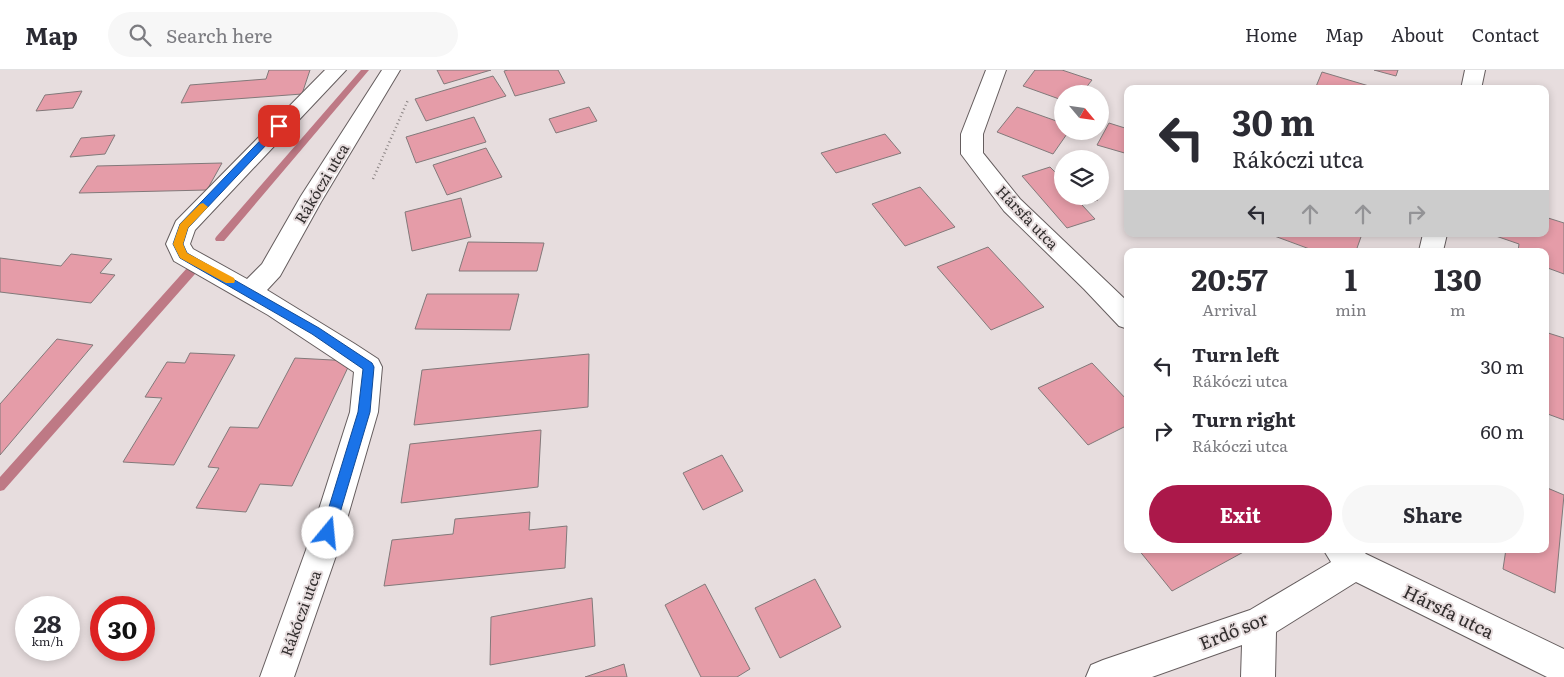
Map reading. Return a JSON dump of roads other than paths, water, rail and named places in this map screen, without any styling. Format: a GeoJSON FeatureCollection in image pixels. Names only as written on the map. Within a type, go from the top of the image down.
{"type":"FeatureCollection","features":[{"type":"Feature","properties":{"kind":"street","name":"Rákóczi utca"},"geometry":{"type":"LineString","coordinates":[[278,677],[322,550],[364,412],[368,367],[332,341],[183,255],[178,244],[184,227],[336,70]]}},
{"type":"Feature","properties":{"kind":"street","name":"Hársfa utca"},"geometry":{"type":"LineString","coordinates":[[996,70],[972,134],[972,154],[1012,205],[1093,282],[1124,316]]}},
{"type":"Feature","properties":{"kind":"street"},"geometry":{"type":"LineString","coordinates":[[1472,85],[1475,70]]}},
{"type":"Feature","properties":{"kind":"street","name":"Rákóczi utca"},"geometry":{"type":"LineString","coordinates":[[250,292],[271,270],[309,202],[391,72]]}},
{"type":"Feature","properties":{"kind":"street","name":"Hársfa utca"},"geometry":{"type":"LineString","coordinates":[[1351,554],[1564,667]]}},
{"type":"Feature","properties":{"kind":"street","name":"Erdő sor"},"geometry":{"type":"LineString","coordinates":[[1103,677],[1259,622],[1351,554]]}},
{"type":"Feature","properties":{"kind":"street"},"geometry":{"type":"LineString","coordinates":[[1258,677],[1259,622]]}},
{"type":"Feature","properties":{"kind":"waterway"},"geometry":{"type":"LineString","coordinates":[[220,239],[365,70]]}},
{"type":"Feature","properties":{"kind":"waterway"},"geometry":{"type":"LineString","coordinates":[[0,486],[191,271]]}}]}
